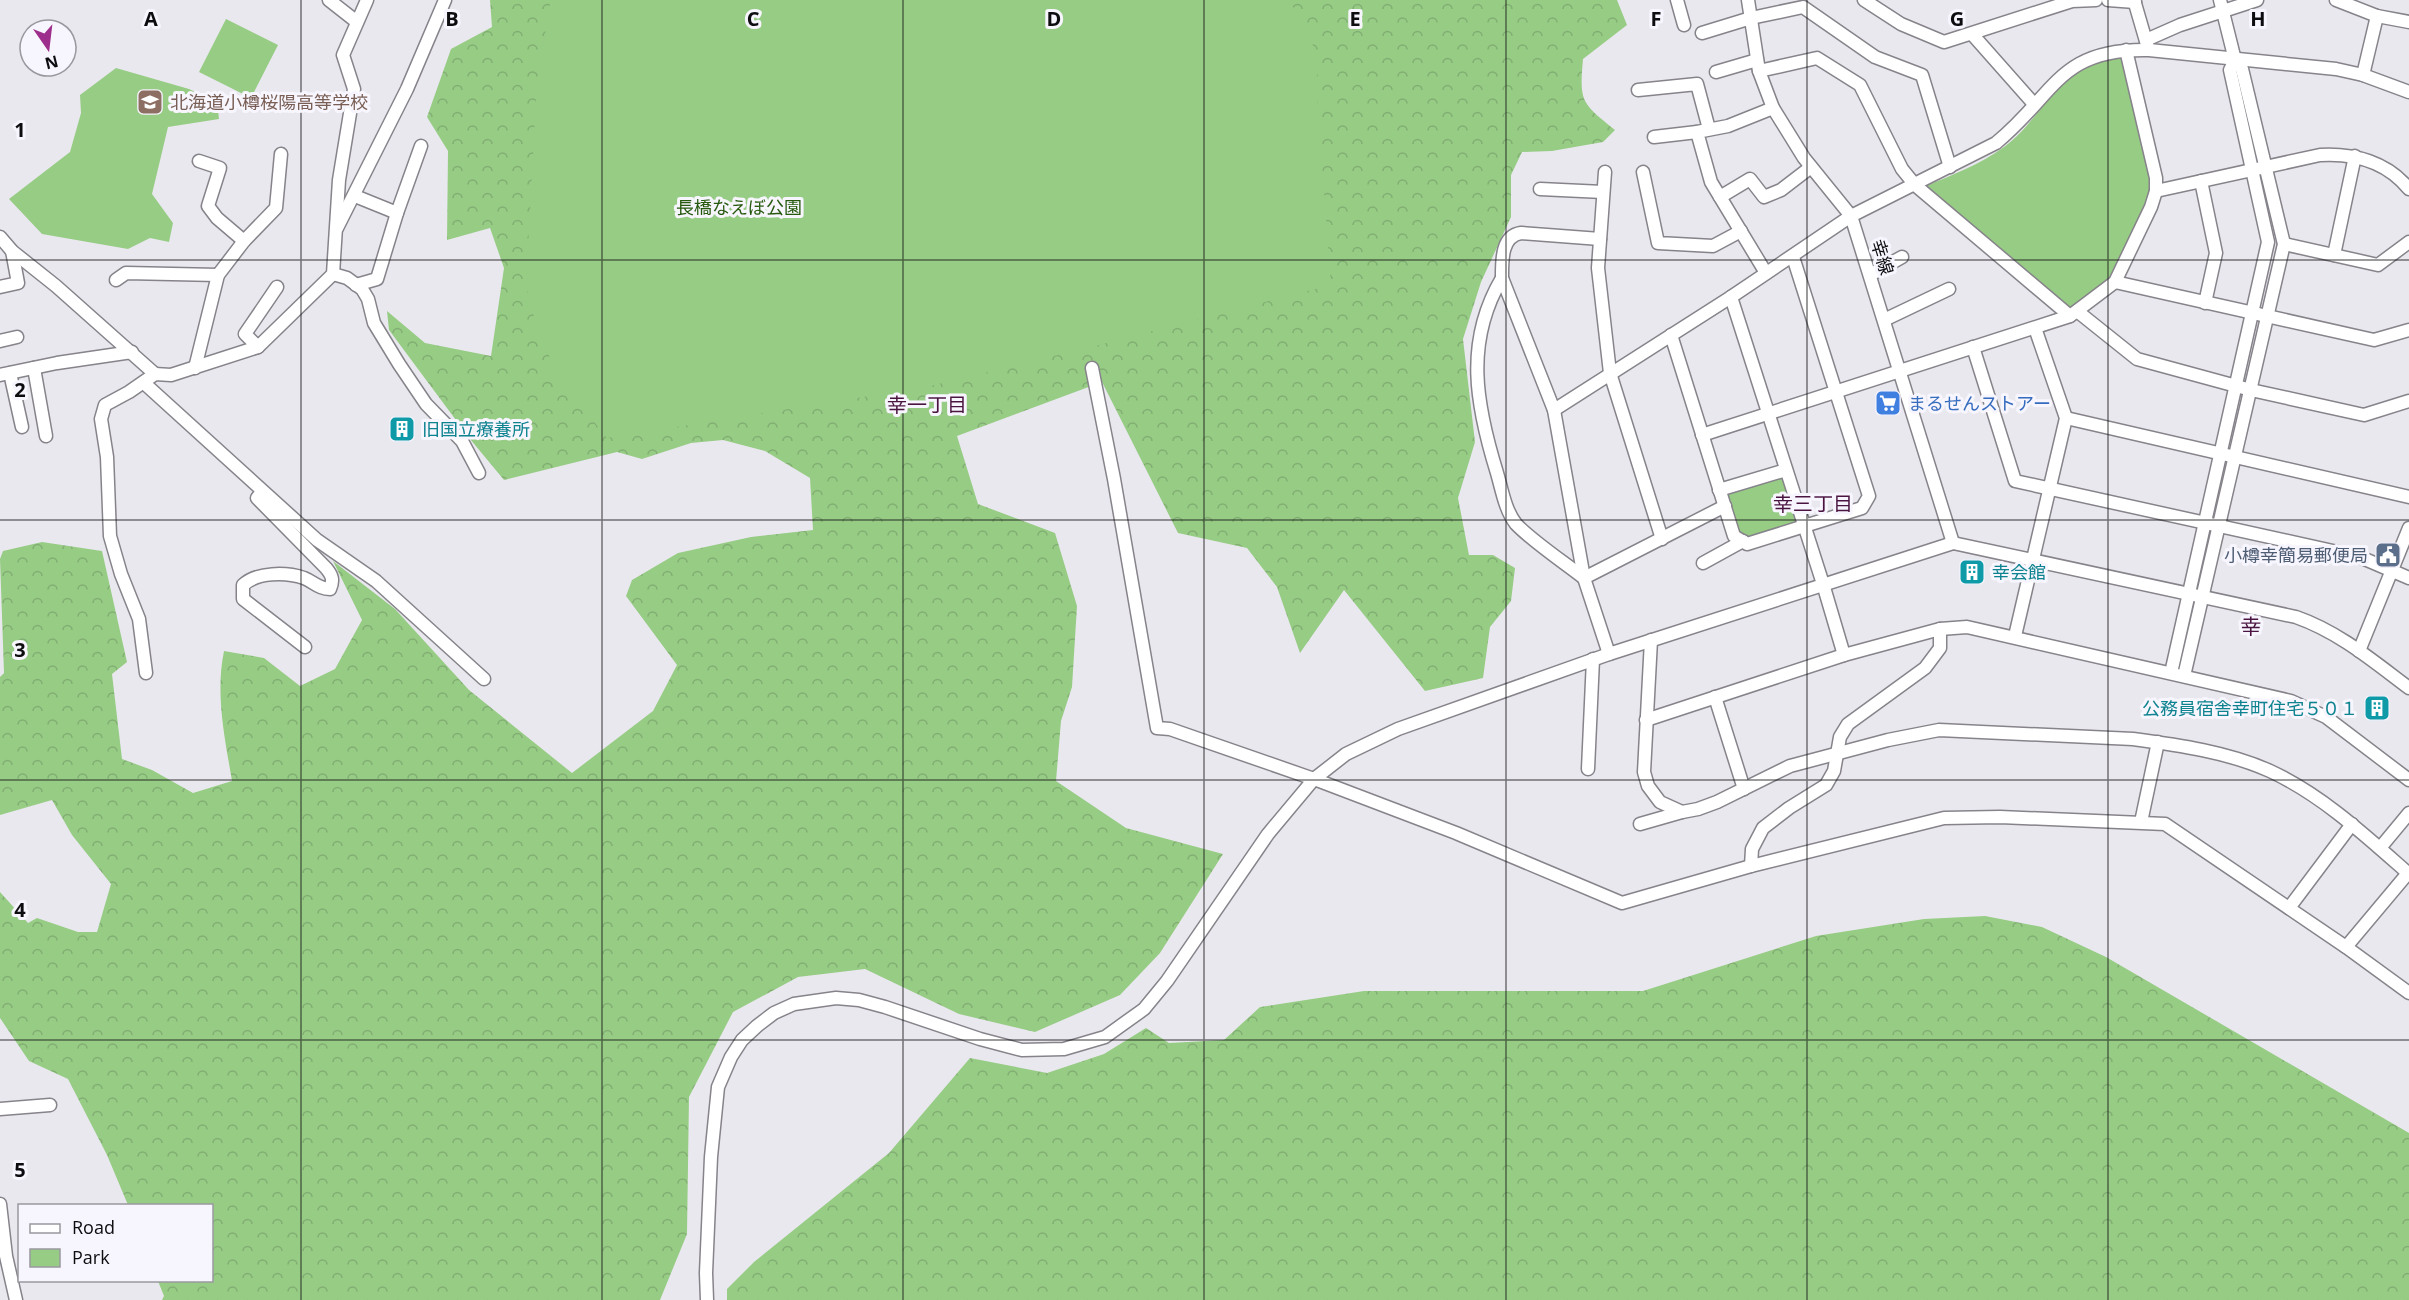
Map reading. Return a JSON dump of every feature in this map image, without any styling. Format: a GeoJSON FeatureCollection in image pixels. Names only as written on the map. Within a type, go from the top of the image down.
{"type":"FeatureCollection","features":[{"type":"Feature","properties":{"kind":"street"},"geometry":{"type":"LineString","coordinates":[[329,0],[357,22]]}},
{"type":"Feature","properties":{"kind":"street"},"geometry":{"type":"LineString","coordinates":[[146,673],[139,619],[121,574],[110,536],[107,457],[101,419],[105,405],[155,374],[171,375],[258,347],[333,274],[339,180],[354,89],[343,55],[367,0]]}},
{"type":"Feature","properties":{"kind":"street"},"geometry":{"type":"LineString","coordinates":[[335,232],[407,89],[445,0]]}},
{"type":"Feature","properties":{"kind":"street"},"geometry":{"type":"LineString","coordinates":[[1677,0],[1684,25]]}},
{"type":"Feature","properties":{"kind":"street","name":"幸線"},"geometry":{"type":"LineString","coordinates":[[1748,0],[1758,66],[1773,108],[1811,167],[1851,216],[1953,543]]}},
{"type":"Feature","properties":{"kind":"street"},"geometry":{"type":"LineString","coordinates":[[1864,0],[1901,24],[1944,42],[2072,1],[2096,0]]}},
{"type":"Feature","properties":{"kind":"street"},"geometry":{"type":"LineString","coordinates":[[2108,0],[2134,1],[2148,45]]}},
{"type":"Feature","properties":{"kind":"street"},"geometry":{"type":"LineString","coordinates":[[1554,410],[1793,257],[1851,216],[1996,143],[2013,130],[2064,73],[2092,56],[2148,45],[2221,6],[2257,0]]}},
{"type":"Feature","properties":{"kind":"street"},"geometry":{"type":"LineString","coordinates":[[2336,0],[2377,16],[2409,22]]}},
{"type":"Feature","properties":{"kind":"street"},"geometry":{"type":"LineString","coordinates":[[2184,676],[2284,244],[2242,69],[2235,60],[2221,6]]}},
{"type":"Feature","properties":{"kind":"street"},"geometry":{"type":"LineString","coordinates":[[1702,33],[1751,18],[1803,7],[1875,57],[1922,75],[1950,167]]}},
{"type":"Feature","properties":{"kind":"street"},"geometry":{"type":"LineString","coordinates":[[2363,75],[2377,16]]}},
{"type":"Feature","properties":{"kind":"street"},"geometry":{"type":"LineString","coordinates":[[1972,34],[2034,104]]}},
{"type":"Feature","properties":{"kind":"street"},"geometry":{"type":"LineString","coordinates":[[2148,45],[2235,60],[2336,69],[2363,75],[2409,92]]}},
{"type":"Feature","properties":{"kind":"street"},"geometry":{"type":"LineString","coordinates":[[1702,435],[2035,328],[2074,313],[2115,282],[2151,207],[2156,191],[2156,178],[2126,50]]}},
{"type":"Feature","properties":{"kind":"street"},"geometry":{"type":"LineString","coordinates":[[1716,72],[1816,58],[1860,85],[1902,169],[1915,185],[2074,313],[2137,359],[2251,390],[2364,415],[2409,401]]}},
{"type":"Feature","properties":{"kind":"street"},"geometry":{"type":"LineString","coordinates":[[2171,673],[2268,242],[2230,70],[2235,60]]}},
{"type":"Feature","properties":{"kind":"street"},"geometry":{"type":"LineString","coordinates":[[1638,90],[1697,84],[1711,182],[1766,273]]}},
{"type":"Feature","properties":{"kind":"street"},"geometry":{"type":"LineString","coordinates":[[1654,137],[1728,126],[1773,108]]}},
{"type":"Feature","properties":{"kind":"street"},"geometry":{"type":"LineString","coordinates":[[356,285],[377,279],[421,146]]}},
{"type":"Feature","properties":{"kind":"street"},"geometry":{"type":"LineString","coordinates":[[195,368],[218,275],[244,241],[276,208],[281,154]]}},
{"type":"Feature","properties":{"kind":"street"},"geometry":{"type":"LineString","coordinates":[[2156,191],[2320,154],[2355,156],[2385,168],[2401,179],[2409,189]]}},
{"type":"Feature","properties":{"kind":"street"},"geometry":{"type":"LineString","coordinates":[[2334,255],[2355,156]]}},
{"type":"Feature","properties":{"kind":"street"},"geometry":{"type":"LineString","coordinates":[[199,161],[220,168],[208,206],[217,219],[244,241]]}},
{"type":"Feature","properties":{"kind":"street"},"geometry":{"type":"LineString","coordinates":[[1720,197],[1750,179],[1764,197],[1780,190],[1811,167]]}},
{"type":"Feature","properties":{"kind":"street"},"geometry":{"type":"LineString","coordinates":[[1605,172],[1598,268],[1610,373],[1662,539]]}},
{"type":"Feature","properties":{"kind":"street"},"geometry":{"type":"LineString","coordinates":[[1643,172],[1658,243],[1713,246],[1741,231]]}},
{"type":"Feature","properties":{"kind":"street"},"geometry":{"type":"LineString","coordinates":[[2201,181],[2216,253],[2205,303]]}},
{"type":"Feature","properties":{"kind":"street"},"geometry":{"type":"LineString","coordinates":[[1540,189],[1604,192]]}},
{"type":"Feature","properties":{"kind":"street"},"geometry":{"type":"LineString","coordinates":[[355,196],[397,213]]}},
{"type":"Feature","properties":{"kind":"street"},"geometry":{"type":"LineString","coordinates":[[1600,239],[1513,234],[1508,239],[1503,258],[1502,278],[1554,410],[1584,579],[1609,654]]}},
{"type":"Feature","properties":{"kind":"street"},"geometry":{"type":"LineString","coordinates":[[0,237],[12,251],[155,374]]}},
{"type":"Feature","properties":{"kind":"street"},"geometry":{"type":"LineString","coordinates":[[2284,244],[2378,265],[2409,242]]}},
{"type":"Feature","properties":{"kind":"street"},"geometry":{"type":"LineString","coordinates":[[0,287],[18,283],[12,251]]}},
{"type":"Feature","properties":{"kind":"street"},"geometry":{"type":"LineString","coordinates":[[1671,335],[1734,536],[1747,544],[1862,508],[1869,496],[1793,257]]}},
{"type":"Feature","properties":{"kind":"street"},"geometry":{"type":"LineString","coordinates":[[1870,275],[1902,257]]}},
{"type":"Feature","properties":{"kind":"street"},"geometry":{"type":"LineString","coordinates":[[116,280],[126,273],[218,275]]}},
{"type":"Feature","properties":{"kind":"street"},"geometry":{"type":"LineString","coordinates":[[333,274],[347,278],[368,299],[374,323],[404,372],[426,404],[462,441],[479,473]]}},
{"type":"Feature","properties":{"kind":"street"},"geometry":{"type":"LineString","coordinates":[[1502,278],[1492,294],[1479,342],[1477,392],[1487,441],[1509,512],[1517,525],[1584,579]]}},
{"type":"Feature","properties":{"kind":"street"},"geometry":{"type":"LineString","coordinates":[[2115,282],[2373,340],[2409,330]]}},
{"type":"Feature","properties":{"kind":"street"},"geometry":{"type":"LineString","coordinates":[[258,347],[245,334],[277,287]]}},
{"type":"Feature","properties":{"kind":"street"},"geometry":{"type":"LineString","coordinates":[[1884,321],[1948,289]]}},
{"type":"Feature","properties":{"kind":"street"},"geometry":{"type":"LineString","coordinates":[[1731,297],[1844,655]]}},
{"type":"Feature","properties":{"kind":"street"},"geometry":{"type":"LineString","coordinates":[[2015,636],[2066,418],[2035,328]]}},
{"type":"Feature","properties":{"kind":"street"},"geometry":{"type":"LineString","coordinates":[[0,340],[17,337]]}},
{"type":"Feature","properties":{"kind":"street"},"geometry":{"type":"LineString","coordinates":[[1973,347],[2015,481],[2360,557],[2409,578]]}},
{"type":"Feature","properties":{"kind":"street"},"geometry":{"type":"LineString","coordinates":[[22,427],[5,374],[132,352]]}},
{"type":"Feature","properties":{"kind":"street"},"geometry":{"type":"LineString","coordinates":[[34,368],[46,436]]}},
{"type":"Feature","properties":{"kind":"street"},"geometry":{"type":"LineString","coordinates":[[1092,368],[1114,479],[1157,728],[1170,729],[1314,779],[1456,833],[1622,903],[1750,866],[1944,818],[2000,817],[2165,824],[2346,947],[2409,993]]}},
{"type":"Feature","properties":{"kind":"street"},"geometry":{"type":"LineString","coordinates":[[144,382],[262,492],[317,540],[376,581],[484,679]]}},
{"type":"Feature","properties":{"kind":"street"},"geometry":{"type":"LineString","coordinates":[[2066,418],[2409,497]]}},
{"type":"Feature","properties":{"kind":"street"},"geometry":{"type":"LineString","coordinates":[[1719,489],[1786,470]]}},
{"type":"Feature","properties":{"kind":"street"},"geometry":{"type":"LineString","coordinates":[[262,492],[257,498],[326,568],[332,575],[333,583],[330,589],[322,589],[305,578],[290,574],[264,576],[249,580],[243,585],[243,599],[305,647]]}},
{"type":"Feature","properties":{"kind":"street"},"geometry":{"type":"LineString","coordinates":[[1584,579],[1725,506]]}},
{"type":"Feature","properties":{"kind":"street"},"geometry":{"type":"LineString","coordinates":[[2359,651],[2409,528]]}},
{"type":"Feature","properties":{"kind":"street"},"geometry":{"type":"LineString","coordinates":[[1703,563],[1743,541]]}},
{"type":"Feature","properties":{"kind":"street"},"geometry":{"type":"LineString","coordinates":[[707,1300],[711,1157],[718,1087],[742,1040],[757,1026],[774,1013],[794,1004],[836,998],[859,1000],[885,1007],[980,1039],[1022,1050],[1064,1049],[1105,1036],[1144,1009],[1167,981],[1268,834],[1314,779],[1346,754],[1398,729],[1593,659],[1953,543],[2296,616],[2317,624],[2359,651],[2409,688]]}},
{"type":"Feature","properties":{"kind":"street"},"geometry":{"type":"LineString","coordinates":[[1646,720],[1844,655],[1940,629],[1967,627],[2015,636],[2291,701],[2326,717],[2409,780]]}},
{"type":"Feature","properties":{"kind":"street"},"geometry":{"type":"LineString","coordinates":[[1750,866],[1752,849],[1763,828],[1826,784],[1834,771],[1840,737],[1848,724],[1933,660],[1940,648],[1940,629]]}},
{"type":"Feature","properties":{"kind":"street"},"geometry":{"type":"LineString","coordinates":[[1651,640],[1644,772],[1648,786],[1660,802],[1682,812]]}},
{"type":"Feature","properties":{"kind":"street"},"geometry":{"type":"LineString","coordinates":[[1588,770],[1593,659]]}},
{"type":"Feature","properties":{"kind":"street"},"geometry":{"type":"LineString","coordinates":[[1715,697],[1744,789]]}},
{"type":"Feature","properties":{"kind":"street"},"geometry":{"type":"LineString","coordinates":[[1640,824],[1707,806],[1790,766],[1888,740],[1939,730],[2158,742],[2236,759],[2269,770],[2291,782],[2352,824],[2409,874],[2346,947]]}},
{"type":"Feature","properties":{"kind":"street"},"geometry":{"type":"LineString","coordinates":[[2141,822],[2158,742]]}},
{"type":"Feature","properties":{"kind":"street"},"geometry":{"type":"LineString","coordinates":[[2380,848],[2409,813]]}},
{"type":"Feature","properties":{"kind":"street"},"geometry":{"type":"LineString","coordinates":[[2289,908],[2352,824]]}},
{"type":"Feature","properties":{"kind":"street"},"geometry":{"type":"LineString","coordinates":[[0,1109],[50,1105]]}},
{"type":"Feature","properties":{"kind":"street"},"geometry":{"type":"LineString","coordinates":[[0,1204],[6,1256],[16,1300]]}},
{"type":"Feature","properties":{"kind":"green space"},"geometry":{"type":"Polygon","coordinates":[[[490,0],[1617,0],[1627,25],[1583,59],[1582,85],[1585,101],[1615,130],[1603,142],[1552,151],[1522,152],[1511,175],[1511,217],[1481,282],[1463,339],[1475,442],[1458,498],[1469,555],[1493,555],[1515,568],[1511,601],[1490,627],[1483,678],[1425,691],[1344,590],[1300,653],[1277,587],[1247,548],[1178,533],[1102,382],[957,436],[978,504],[1055,533],[1077,606],[1072,687],[1061,721],[1056,781],[1126,828],[1223,854],[1160,953],[1120,995],[1035,1032],[959,1014],[865,969],[798,977],[733,1012],[689,1097],[687,1234],[660,1300],[162,1300],[164,1296],[158,1282],[213,1282],[213,1204],[128,1204],[107,1155],[68,1079],[29,1061],[0,1018],[0,892],[28,923],[37,918],[78,932],[97,932],[111,884],[72,835],[52,800],[0,815],[0,677],[4,673],[0,559],[3,551],[42,542],[102,551],[127,662],[112,674],[122,759],[152,770],[193,793],[232,781],[224,733],[220,684],[224,651],[264,658],[300,686],[335,669],[362,620],[333,561],[395,609],[469,690],[572,773],[653,711],[677,665],[626,596],[632,580],[678,553],[751,537],[813,530],[810,478],[765,451],[723,440],[691,443],[642,459],[617,452],[504,480],[470,439],[389,330],[387,311],[425,343],[491,356],[504,268],[490,228],[447,240],[448,151],[427,117],[451,49],[492,27],[490,0]]]}},
{"type":"Feature","properties":{"kind":"green space","name":"長橋なえぼ公園"},"geometry":{"type":"Polygon","coordinates":[[[551,0],[1287,0],[1306,22],[1318,63],[1316,84],[1331,285],[926,387],[607,438],[556,374],[532,311],[526,285],[537,81],[551,0]]]}},
{"type":"Feature","properties":{"kind":"green space"},"geometry":{"type":"Polygon","coordinates":[[[226,19],[278,45],[251,98],[199,72],[226,19]]]}},
{"type":"Feature","properties":{"kind":"green space"},"geometry":{"type":"Polygon","coordinates":[[[2122,57],[2151,179],[2150,193],[2145,209],[2110,279],[2069,308],[1926,186],[1976,164],[2004,147],[2027,126],[2057,90],[2080,70],[2098,62],[2122,57]]]}},
{"type":"Feature","properties":{"kind":"green space"},"geometry":{"type":"Polygon","coordinates":[[[116,68],[189,89],[217,102],[219,119],[168,127],[152,194],[173,223],[169,242],[150,238],[128,249],[42,234],[9,199],[70,152],[81,113],[80,95],[116,68]]]}},
{"type":"Feature","properties":{"kind":"green space"},"geometry":{"type":"Polygon","coordinates":[[[1782,477],[1796,520],[1794,525],[1747,538],[1739,533],[1727,492],[1782,477]]]}},
{"type":"Feature","properties":{"kind":"green space"},"geometry":{"type":"Polygon","coordinates":[[[1985,916],[2042,927],[2106,957],[2409,1133],[2409,1300],[727,1300],[727,1289],[754,1262],[889,1153],[970,1058],[1047,1073],[1104,1054],[1146,1028],[1169,1043],[1224,1040],[1260,1007],[1364,991],[1643,991],[1816,936],[1924,919],[1985,916]]]}},
{"type":"Feature","properties":{"kind":"place","name":"北海道小樽桜陽高等学校"},"geometry":{"type":"Point","coordinates":[150,102]}},
{"type":"Feature","properties":{"kind":"place","name":"まるせんストアー"},"geometry":{"type":"Point","coordinates":[1888,403]}},
{"type":"Feature","properties":{"kind":"place","name":"旧国立療養所"},"geometry":{"type":"Point","coordinates":[402,429]}},
{"type":"Feature","properties":{"kind":"place","name":"小樽幸簡易郵便局"},"geometry":{"type":"Point","coordinates":[2388,555]}},
{"type":"Feature","properties":{"kind":"place","name":"幸会館"},"geometry":{"type":"Point","coordinates":[1972,572]}},
{"type":"Feature","properties":{"kind":"place","name":"公務員宿舎幸町住宅５０１"},"geometry":{"type":"Point","coordinates":[2377,708]}},
{"type":"Feature","properties":{"kind":"district","name":"幸一丁目"},"geometry":{"type":"Point","coordinates":[927,404]}},
{"type":"Feature","properties":{"kind":"district","name":"幸三丁目"},"geometry":{"type":"Point","coordinates":[1813,503]}},
{"type":"Feature","properties":{"kind":"district","name":"幸"},"geometry":{"type":"Point","coordinates":[2251,626]}}]}
